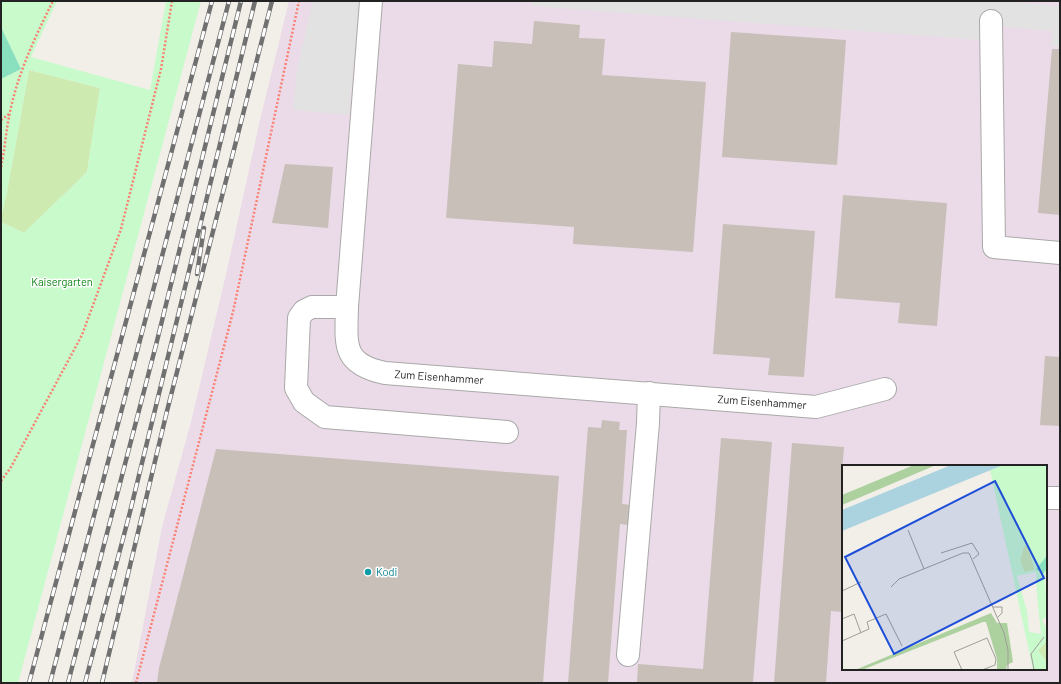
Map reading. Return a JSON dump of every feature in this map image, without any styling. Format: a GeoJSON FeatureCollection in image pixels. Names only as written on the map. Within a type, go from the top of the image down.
{"type":"FeatureCollection","features":[{"type":"Feature","properties":{"kind":"street","name":"Zum Eisenhammer"},"geometry":{"type":"LineString","coordinates":[[367,9],[358,93],[346,307],[346,331],[350,353],[357,362],[374,371],[385,373],[816,406],[885,389]]}},
{"type":"Feature","properties":{"kind":"street"},"geometry":{"type":"LineString","coordinates":[[991,20],[994,247],[1060,253]]}},
{"type":"Feature","properties":{"kind":"street"},"geometry":{"type":"LineString","coordinates":[[346,307],[312,307],[304,311],[299,318],[296,388],[304,402],[325,417],[507,432]]}},
{"type":"Feature","properties":{"kind":"street"},"geometry":{"type":"LineString","coordinates":[[628,655],[648,423],[649,393]]}},
{"type":"Feature","properties":{"kind":"street"},"geometry":{"type":"LineString","coordinates":[[1047,498],[1060,498]]}},
{"type":"Feature","properties":{"kind":"path"},"geometry":{"type":"LineString","coordinates":[[1,167],[9,113],[22,70],[52,1]]}},
{"type":"Feature","properties":{"kind":"path"},"geometry":{"type":"LineString","coordinates":[[1,481],[12,466],[82,335],[121,229],[161,69],[172,1]]}},
{"type":"Feature","properties":{"kind":"path"},"geometry":{"type":"LineString","coordinates":[[136,683],[233,312],[299,1]]}},
{"type":"Feature","properties":{"kind":"path"},"geometry":{"type":"LineString","coordinates":[[1,120],[9,113]]}},
{"type":"Feature","properties":{"kind":"shaded area"},"geometry":{"type":"Polygon","coordinates":[[[289,1],[1060,1],[1060,683],[132,683],[162,527],[191,422],[227,270],[260,120],[289,1]]]}},
{"type":"Feature","properties":{"kind":"shaded area"},"geometry":{"type":"Polygon","coordinates":[[[313,1],[359,1],[349,115],[293,110],[297,69],[313,1]]]}},
{"type":"Feature","properties":{"kind":"shaded area"},"geometry":{"type":"Polygon","coordinates":[[[532,1],[999,1],[1060,6],[1060,47],[1051,46],[1052,31],[982,25],[980,40],[531,6],[532,1]]]}},
{"type":"Feature","properties":{"kind":"green space","name":"Kaisergarten"},"geometry":{"type":"Polygon","coordinates":[[[1,1],[57,1],[31,57],[150,90],[166,1],[201,1],[18,683],[1,683],[1,222],[24,233],[87,172],[100,88],[29,70],[1,218],[1,79],[21,69],[1,27],[1,1]]]}},
{"type":"Feature","properties":{"kind":"green space"},"geometry":{"type":"Polygon","coordinates":[[[1,27],[21,69],[1,79],[1,27]]]}},
{"type":"Feature","properties":{"kind":"green space"},"geometry":{"type":"Polygon","coordinates":[[[29,70],[100,88],[87,172],[24,233],[1,222],[1,218],[29,70]]]}},
{"type":"Feature","properties":{"kind":"building"},"geometry":{"type":"Polygon","coordinates":[[[534,21],[580,25],[579,38],[605,39],[602,75],[706,82],[693,252],[573,244],[574,227],[446,218],[458,64],[492,67],[494,41],[532,44],[534,21]]]}},
{"type":"Feature","properties":{"kind":"building"},"geometry":{"type":"Polygon","coordinates":[[[731,32],[846,40],[837,165],[722,157],[731,32]]]}},
{"type":"Feature","properties":{"kind":"building"},"geometry":{"type":"Polygon","coordinates":[[[1052,49],[1060,49],[1060,215],[1038,213],[1052,49]]]}},
{"type":"Feature","properties":{"kind":"building"},"geometry":{"type":"Polygon","coordinates":[[[285,164],[333,167],[328,228],[272,223],[285,164]]]}},
{"type":"Feature","properties":{"kind":"building"},"geometry":{"type":"Polygon","coordinates":[[[843,195],[947,203],[937,326],[898,323],[900,303],[835,298],[843,195]]]}},
{"type":"Feature","properties":{"kind":"building"},"geometry":{"type":"Polygon","coordinates":[[[723,224],[815,231],[804,377],[768,375],[770,358],[713,354],[723,224]]]}},
{"type":"Feature","properties":{"kind":"building"},"geometry":{"type":"Polygon","coordinates":[[[1045,356],[1060,357],[1060,426],[1040,425],[1045,356]]]}},
{"type":"Feature","properties":{"kind":"building"},"geometry":{"type":"Polygon","coordinates":[[[602,420],[620,422],[619,430],[627,430],[622,504],[631,505],[629,525],[620,524],[608,683],[568,683],[588,427],[601,428],[602,420]]]}},
{"type":"Feature","properties":{"kind":"building"},"geometry":{"type":"Polygon","coordinates":[[[721,438],[772,442],[753,683],[637,683],[638,664],[703,669],[721,438]]]}},
{"type":"Feature","properties":{"kind":"building"},"geometry":{"type":"Polygon","coordinates":[[[792,443],[844,447],[841,483],[842,612],[831,611],[826,683],[774,683],[792,443]]]}},
{"type":"Feature","properties":{"kind":"building","name":"Kodi"},"geometry":{"type":"Polygon","coordinates":[[[216,449],[559,476],[543,683],[157,683],[159,668],[216,449]]]}},
{"type":"Feature","properties":{"kind":"railway"},"geometry":{"type":"LineString","coordinates":[[29,683],[212,1]]}},
{"type":"Feature","properties":{"kind":"railway"},"geometry":{"type":"LineString","coordinates":[[50,683],[229,1]]}},
{"type":"Feature","properties":{"kind":"railway"},"geometry":{"type":"LineString","coordinates":[[68,683],[156,345],[241,1]]}},
{"type":"Feature","properties":{"kind":"railway"},"geometry":{"type":"LineString","coordinates":[[85,683],[130,512],[255,1]]}},
{"type":"Feature","properties":{"kind":"railway"},"geometry":{"type":"LineString","coordinates":[[102,683],[167,411],[272,1]]}},
{"type":"Feature","properties":{"kind":"railway"},"geometry":{"type":"LineString","coordinates":[[197,274],[204,228]]}},
{"type":"Feature","properties":{"kind":"place","name":"Kodi"},"geometry":{"type":"Point","coordinates":[368,572]}}]}
